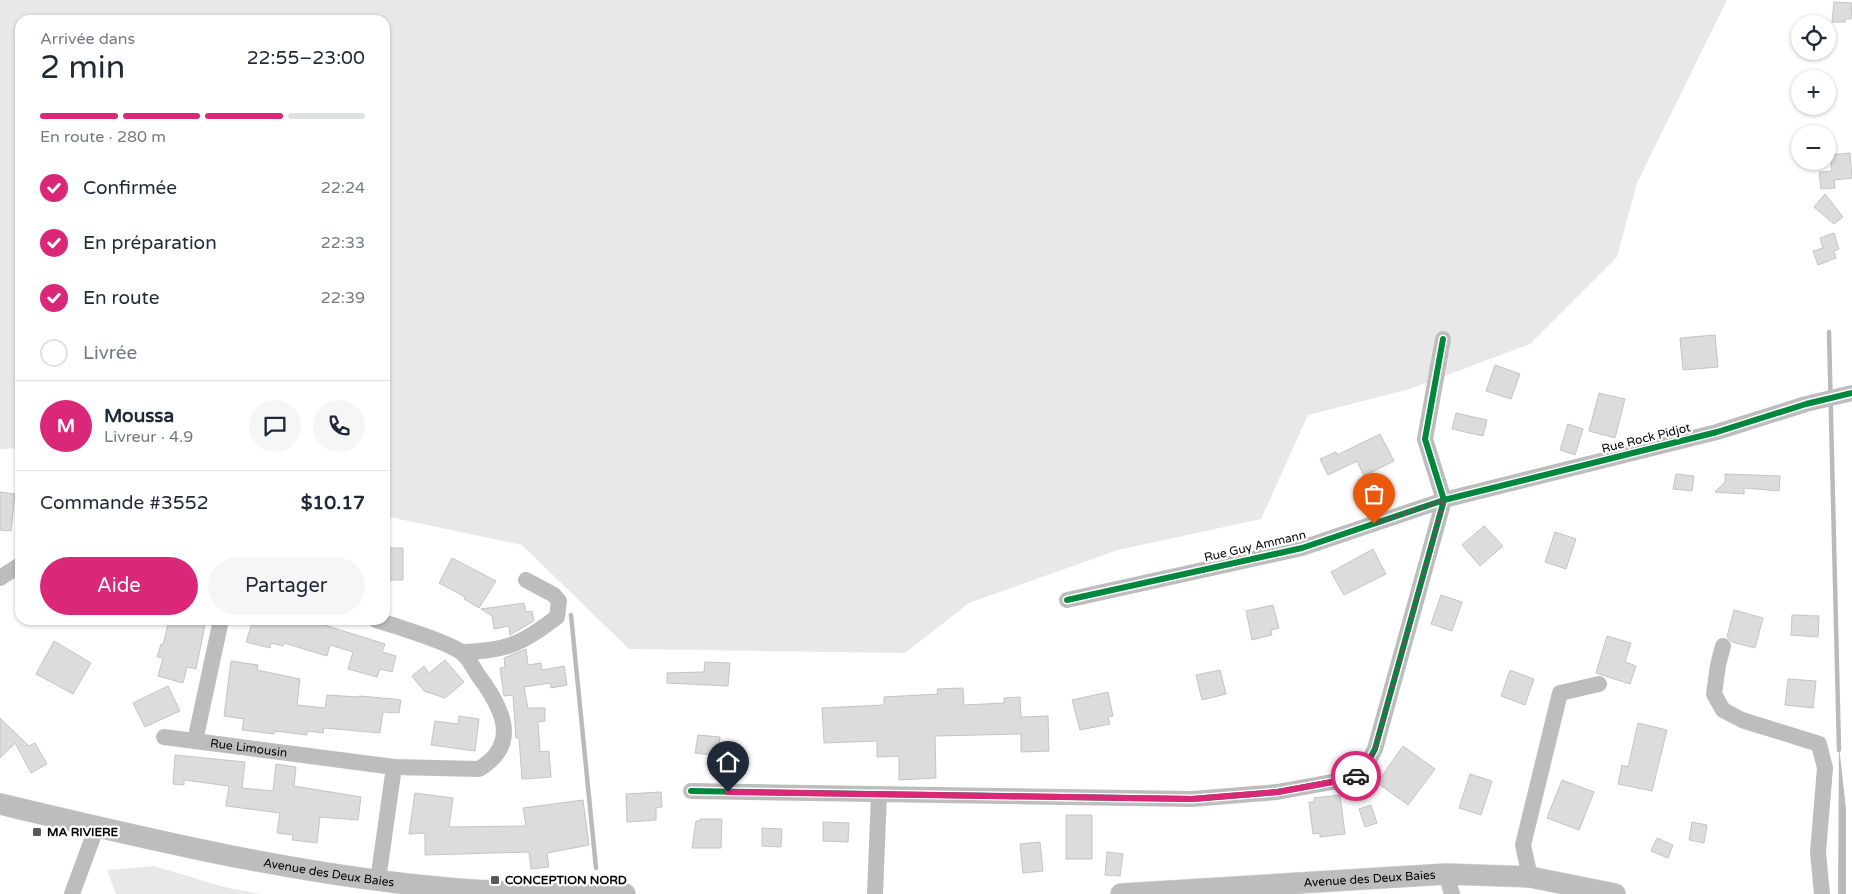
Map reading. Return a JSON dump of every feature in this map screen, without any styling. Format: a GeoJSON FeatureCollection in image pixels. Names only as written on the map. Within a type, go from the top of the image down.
{"type":"FeatureCollection","features":[{"type":"Feature","properties":{"kind":"main road","name":"Avenue des Deux Baies"},"geometry":{"type":"LineString","coordinates":[[0,804],[169,844],[378,880],[474,890],[625,894]]}},
{"type":"Feature","properties":{"kind":"main road","name":"Avenue des Deux Baies"},"geometry":{"type":"LineString","coordinates":[[0,812],[96,826]]}},
{"type":"Feature","properties":{"kind":"main road","name":"Avenue des Deux Baies"},"geometry":{"type":"LineString","coordinates":[[1121,894],[1446,874],[1530,877],[1615,894]]}},
{"type":"Feature","properties":{"kind":"street"},"geometry":{"type":"LineString","coordinates":[[691,791],[1192,799],[1278,792],[1354,778],[1367,764],[1375,749],[1444,500],[1425,439],[1443,340]]}},
{"type":"Feature","properties":{"kind":"street","name":"Rue Rock Pidjot"},"geometry":{"type":"LineString","coordinates":[[1444,500],[1717,432],[1806,404],[1852,393]]}},
{"type":"Feature","properties":{"kind":"street","name":"Rue Guy Ammann"},"geometry":{"type":"LineString","coordinates":[[1067,600],[1302,548],[1444,500]]}},
{"type":"Feature","properties":{"kind":"street"},"geometry":{"type":"LineString","coordinates":[[0,578],[15,568]]}},
{"type":"Feature","properties":{"kind":"street"},"geometry":{"type":"LineString","coordinates":[[390,624],[462,652],[490,652],[510,647],[529,638],[557,617],[558,601],[554,595],[526,580]]}},
{"type":"Feature","properties":{"kind":"street","name":"Rue Limousin"},"geometry":{"type":"LineString","coordinates":[[220,625],[196,741],[394,767],[479,769],[491,762],[500,750],[504,733],[502,714],[494,696],[462,652]]}},
{"type":"Feature","properties":{"kind":"street"},"geometry":{"type":"LineString","coordinates":[[1723,646],[1714,694],[1723,710],[1742,720],[1819,744],[1825,768],[1818,852],[1822,894]]}},
{"type":"Feature","properties":{"kind":"street"},"geometry":{"type":"LineString","coordinates":[[1530,877],[1523,844],[1560,693],[1599,684]]}},
{"type":"Feature","properties":{"kind":"street"},"geometry":{"type":"LineString","coordinates":[[164,737],[196,741]]}},
{"type":"Feature","properties":{"kind":"street"},"geometry":{"type":"LineString","coordinates":[[378,880],[394,767]]}},
{"type":"Feature","properties":{"kind":"street"},"geometry":{"type":"LineString","coordinates":[[875,894],[879,794]]}},
{"type":"Feature","properties":{"kind":"street"},"geometry":{"type":"LineString","coordinates":[[72,894],[96,826]]}},
{"type":"Feature","properties":{"kind":"street"},"geometry":{"type":"LineString","coordinates":[[1446,874],[1452,894]]}},
{"type":"Feature","properties":{"kind":"shaded area"},"geometry":{"type":"Polygon","coordinates":[[[0,0],[1727,0],[1637,183],[1617,257],[1530,344],[1410,389],[1308,415],[1261,519],[1118,550],[969,603],[905,653],[629,649],[522,545],[390,517],[390,15],[15,15],[15,448],[0,449],[0,0]]]}},
{"type":"Feature","properties":{"kind":"shaded area"},"geometry":{"type":"Polygon","coordinates":[[[1839,746],[1846,809],[1846,894],[1838,894],[1839,746]]]}},
{"type":"Feature","properties":{"kind":"shaded area"},"geometry":{"type":"Polygon","coordinates":[[[154,866],[224,887],[261,894],[116,894],[107,870],[154,866]]]}},
{"type":"Feature","properties":{"kind":"building"},"geometry":{"type":"Polygon","coordinates":[[[1834,2],[1852,3],[1851,19],[1845,19],[1845,22],[1836,22],[1836,15],[1833,15],[1834,2]]]}},
{"type":"Feature","properties":{"kind":"building"},"geometry":{"type":"Polygon","coordinates":[[[1850,153],[1852,178],[1834,180],[1835,188],[1821,189],[1819,172],[1836,170],[1836,154],[1850,153]]]}},
{"type":"Feature","properties":{"kind":"building"},"geometry":{"type":"Polygon","coordinates":[[[1825,194],[1843,217],[1834,224],[1814,207],[1825,194]]]}},
{"type":"Feature","properties":{"kind":"building"},"geometry":{"type":"Polygon","coordinates":[[[1834,233],[1839,249],[1834,251],[1836,258],[1818,265],[1813,251],[1823,248],[1820,238],[1834,233]]]}},
{"type":"Feature","properties":{"kind":"building"},"geometry":{"type":"Polygon","coordinates":[[[1715,335],[1718,367],[1683,370],[1680,338],[1715,335]]]}},
{"type":"Feature","properties":{"kind":"building"},"geometry":{"type":"Polygon","coordinates":[[[1495,365],[1520,374],[1511,399],[1486,391],[1495,365]]]}},
{"type":"Feature","properties":{"kind":"building"},"geometry":{"type":"Polygon","coordinates":[[[1599,393],[1625,399],[1615,438],[1589,431],[1599,393]]]}},
{"type":"Feature","properties":{"kind":"building"},"geometry":{"type":"Polygon","coordinates":[[[1456,413],[1487,420],[1483,436],[1452,429],[1456,413]]]}},
{"type":"Feature","properties":{"kind":"building"},"geometry":{"type":"Polygon","coordinates":[[[1568,424],[1583,429],[1575,455],[1560,450],[1568,424]]]}},
{"type":"Feature","properties":{"kind":"building"},"geometry":{"type":"Polygon","coordinates":[[[1380,434],[1394,461],[1364,476],[1357,461],[1328,475],[1320,459],[1336,452],[1337,455],[1380,434]]]}},
{"type":"Feature","properties":{"kind":"building"},"geometry":{"type":"Polygon","coordinates":[[[1676,474],[1694,476],[1692,491],[1673,489],[1676,474]]]}},
{"type":"Feature","properties":{"kind":"building"},"geometry":{"type":"Polygon","coordinates":[[[1725,474],[1780,476],[1779,491],[1744,488],[1744,494],[1715,492],[1725,482],[1725,474]]]}},
{"type":"Feature","properties":{"kind":"building"},"geometry":{"type":"Polygon","coordinates":[[[0,492],[15,494],[11,531],[0,530],[0,492]]]}},
{"type":"Feature","properties":{"kind":"building"},"geometry":{"type":"Polygon","coordinates":[[[1484,526],[1503,546],[1480,566],[1462,545],[1484,526]]]}},
{"type":"Feature","properties":{"kind":"building"},"geometry":{"type":"Polygon","coordinates":[[[1555,532],[1576,539],[1566,569],[1545,562],[1555,532]]]}},
{"type":"Feature","properties":{"kind":"building"},"geometry":{"type":"Polygon","coordinates":[[[390,548],[403,548],[403,580],[390,580],[390,548]]]}},
{"type":"Feature","properties":{"kind":"building"},"geometry":{"type":"Polygon","coordinates":[[[1373,549],[1386,574],[1344,595],[1331,572],[1373,549]]]}},
{"type":"Feature","properties":{"kind":"building"},"geometry":{"type":"Polygon","coordinates":[[[452,558],[496,581],[479,608],[464,599],[465,597],[439,583],[452,558]]]}},
{"type":"Feature","properties":{"kind":"building"},"geometry":{"type":"Polygon","coordinates":[[[1441,595],[1462,602],[1452,631],[1431,624],[1441,595]]]}},
{"type":"Feature","properties":{"kind":"building"},"geometry":{"type":"Polygon","coordinates":[[[524,603],[526,612],[532,611],[534,621],[510,635],[509,626],[494,629],[492,616],[481,609],[524,603]]]}},
{"type":"Feature","properties":{"kind":"building"},"geometry":{"type":"Polygon","coordinates":[[[1273,605],[1279,628],[1271,630],[1272,635],[1252,640],[1246,611],[1273,605]]]}},
{"type":"Feature","properties":{"kind":"building"},"geometry":{"type":"Polygon","coordinates":[[[1734,610],[1763,618],[1755,648],[1732,642],[1727,637],[1734,610]]]}},
{"type":"Feature","properties":{"kind":"building"},"geometry":{"type":"Polygon","coordinates":[[[1792,615],[1819,616],[1818,637],[1791,635],[1792,615]]]}},
{"type":"Feature","properties":{"kind":"building"},"geometry":{"type":"Polygon","coordinates":[[[168,625],[205,625],[196,669],[187,667],[183,683],[158,676],[163,658],[157,657],[161,644],[163,645],[168,625]]]}},
{"type":"Feature","properties":{"kind":"building"},"geometry":{"type":"Polygon","coordinates":[[[251,625],[324,625],[385,644],[382,652],[396,656],[392,672],[380,669],[377,677],[348,669],[353,652],[330,645],[327,656],[284,643],[283,646],[271,643],[270,648],[246,642],[251,625]]]}},
{"type":"Feature","properties":{"kind":"building"},"geometry":{"type":"Polygon","coordinates":[[[1607,636],[1631,643],[1625,662],[1636,666],[1630,684],[1596,673],[1607,636]]]}},
{"type":"Feature","properties":{"kind":"building"},"geometry":{"type":"Polygon","coordinates":[[[54,641],[91,663],[73,694],[36,674],[54,641]]]}},
{"type":"Feature","properties":{"kind":"building"},"geometry":{"type":"Polygon","coordinates":[[[526,649],[528,665],[541,663],[542,670],[564,666],[567,685],[551,688],[550,683],[524,687],[528,708],[545,708],[545,721],[538,722],[540,752],[549,751],[551,777],[522,779],[519,738],[516,738],[513,695],[504,696],[500,668],[505,667],[504,658],[526,649]]]}},
{"type":"Feature","properties":{"kind":"building"},"geometry":{"type":"Polygon","coordinates":[[[445,660],[464,682],[445,698],[424,691],[412,676],[424,666],[429,673],[445,660]]]}},
{"type":"Feature","properties":{"kind":"building"},"geometry":{"type":"Polygon","coordinates":[[[231,661],[258,665],[257,670],[300,679],[297,705],[325,708],[327,695],[383,698],[383,700],[385,698],[401,700],[399,713],[383,712],[380,733],[324,728],[323,733],[307,731],[307,735],[275,731],[274,734],[242,730],[244,719],[224,716],[231,661]]]}},
{"type":"Feature","properties":{"kind":"building"},"geometry":{"type":"Polygon","coordinates":[[[705,662],[730,663],[728,686],[667,683],[667,673],[704,672],[705,662]]]}},
{"type":"Feature","properties":{"kind":"building"},"geometry":{"type":"Polygon","coordinates":[[[1220,670],[1226,694],[1202,700],[1196,675],[1220,670]]]}},
{"type":"Feature","properties":{"kind":"building"},"geometry":{"type":"Polygon","coordinates":[[[1510,670],[1534,679],[1525,705],[1501,696],[1510,670]]]}},
{"type":"Feature","properties":{"kind":"building"},"geometry":{"type":"Polygon","coordinates":[[[1788,679],[1816,681],[1813,708],[1785,705],[1788,679]]]}},
{"type":"Feature","properties":{"kind":"building"},"geometry":{"type":"Polygon","coordinates":[[[168,686],[180,711],[145,727],[133,703],[168,686]]]}},
{"type":"Feature","properties":{"kind":"building"},"geometry":{"type":"Polygon","coordinates":[[[963,688],[964,705],[1004,703],[1004,698],[1020,697],[1021,717],[1048,716],[1049,751],[1021,752],[1021,734],[935,736],[936,778],[899,780],[899,756],[877,757],[877,741],[824,743],[822,708],[884,705],[884,697],[938,694],[937,689],[963,688]]]}},
{"type":"Feature","properties":{"kind":"building"},"geometry":{"type":"Polygon","coordinates":[[[1108,692],[1113,716],[1108,717],[1110,724],[1080,730],[1072,700],[1108,692]]]}},
{"type":"Feature","properties":{"kind":"building"},"geometry":{"type":"Polygon","coordinates":[[[459,716],[479,719],[475,751],[431,745],[435,721],[458,724],[459,716]]]}},
{"type":"Feature","properties":{"kind":"building"},"geometry":{"type":"Polygon","coordinates":[[[0,718],[29,746],[35,743],[47,764],[31,773],[15,743],[0,758],[0,718]]]}},
{"type":"Feature","properties":{"kind":"building"},"geometry":{"type":"Polygon","coordinates":[[[1638,723],[1667,730],[1652,791],[1618,784],[1622,765],[1628,767],[1638,723]]]}},
{"type":"Feature","properties":{"kind":"building"},"geometry":{"type":"Polygon","coordinates":[[[698,735],[720,737],[718,756],[695,753],[698,735]]]}},
{"type":"Feature","properties":{"kind":"building"},"geometry":{"type":"Polygon","coordinates":[[[1403,746],[1435,769],[1408,805],[1379,784],[1379,780],[1403,746]]]}},
{"type":"Feature","properties":{"kind":"building"},"geometry":{"type":"Polygon","coordinates":[[[175,755],[245,762],[242,788],[273,791],[276,764],[296,767],[294,786],[361,797],[358,820],[320,817],[317,843],[292,840],[293,835],[277,833],[280,813],[226,806],[229,786],[184,780],[184,785],[173,784],[175,755]]]}},
{"type":"Feature","properties":{"kind":"building"},"geometry":{"type":"Polygon","coordinates":[[[1470,774],[1492,781],[1481,815],[1459,808],[1470,774]]]}},
{"type":"Feature","properties":{"kind":"building"},"geometry":{"type":"Polygon","coordinates":[[[1562,780],[1594,792],[1579,830],[1547,818],[1562,780]]]}},
{"type":"Feature","properties":{"kind":"building"},"geometry":{"type":"Polygon","coordinates":[[[661,792],[662,807],[656,808],[656,820],[627,822],[626,794],[661,792]]]}},
{"type":"Feature","properties":{"kind":"building"},"geometry":{"type":"Polygon","coordinates":[[[415,793],[453,798],[449,827],[526,826],[523,808],[583,800],[589,845],[547,853],[549,867],[531,869],[529,852],[425,855],[425,833],[409,834],[415,793]]]}},
{"type":"Feature","properties":{"kind":"building"},"geometry":{"type":"Polygon","coordinates":[[[1340,795],[1345,834],[1320,837],[1320,833],[1313,834],[1309,802],[1314,802],[1314,798],[1340,795]]]}},
{"type":"Feature","properties":{"kind":"building"},"geometry":{"type":"Polygon","coordinates":[[[1371,805],[1377,823],[1365,827],[1359,809],[1371,805]]]}},
{"type":"Feature","properties":{"kind":"building"},"geometry":{"type":"Polygon","coordinates":[[[1066,815],[1092,815],[1092,859],[1066,859],[1066,815]]]}},
{"type":"Feature","properties":{"kind":"building"},"geometry":{"type":"Polygon","coordinates":[[[700,819],[722,819],[721,848],[692,848],[696,821],[700,821],[700,819]]]}},
{"type":"Feature","properties":{"kind":"building"},"geometry":{"type":"Polygon","coordinates":[[[823,822],[849,823],[848,842],[823,841],[823,822]]]}},
{"type":"Feature","properties":{"kind":"building"},"geometry":{"type":"Polygon","coordinates":[[[1692,822],[1707,825],[1704,843],[1689,840],[1692,822]]]}},
{"type":"Feature","properties":{"kind":"building"},"geometry":{"type":"Polygon","coordinates":[[[762,828],[782,829],[781,847],[762,846],[762,828]]]}},
{"type":"Feature","properties":{"kind":"building"},"geometry":{"type":"Polygon","coordinates":[[[1657,838],[1673,845],[1668,858],[1651,851],[1657,838]]]}},
{"type":"Feature","properties":{"kind":"building"},"geometry":{"type":"Polygon","coordinates":[[[1040,842],[1043,871],[1023,873],[1020,844],[1040,842]]]}},
{"type":"Feature","properties":{"kind":"building"},"geometry":{"type":"Polygon","coordinates":[[[1107,852],[1123,854],[1120,876],[1105,875],[1107,852]]]}},
{"type":"Feature","properties":{"kind":"waterway"},"geometry":{"type":"LineString","coordinates":[[1829,332],[1839,750]]}},
{"type":"Feature","properties":{"kind":"waterway"},"geometry":{"type":"LineString","coordinates":[[571,615],[596,868]]}},
{"type":"Feature","properties":{"kind":"cycle path"},"geometry":{"type":"LineString","coordinates":[[691,791],[1192,799],[1277,792],[1354,778],[1367,764],[1375,749],[1444,500],[1425,439],[1443,339]]}},
{"type":"Feature","properties":{"kind":"cycle path"},"geometry":{"type":"LineString","coordinates":[[1067,600],[1302,548],[1444,500],[1717,432],[1806,404],[1852,393]]}},
{"type":"Feature","properties":{"kind":"way so far"},"geometry":{"type":"LineString","coordinates":[[1356,776],[1367,764],[1375,749],[1444,500],[1374,524]]}},
{"type":"Feature","properties":{"kind":"place","name":"MA RIVIERE"},"geometry":{"type":"Point","coordinates":[37,832]}},
{"type":"Feature","properties":{"kind":"place","name":"CONCEPTION NORD"},"geometry":{"type":"Point","coordinates":[495,880]}},
{"type":"Feature","properties":{"kind":"route"},"geometry":{"type":"LineString","coordinates":[[728,792],[1192,799],[1278,792],[1354,778],[1356,776]]}}]}
